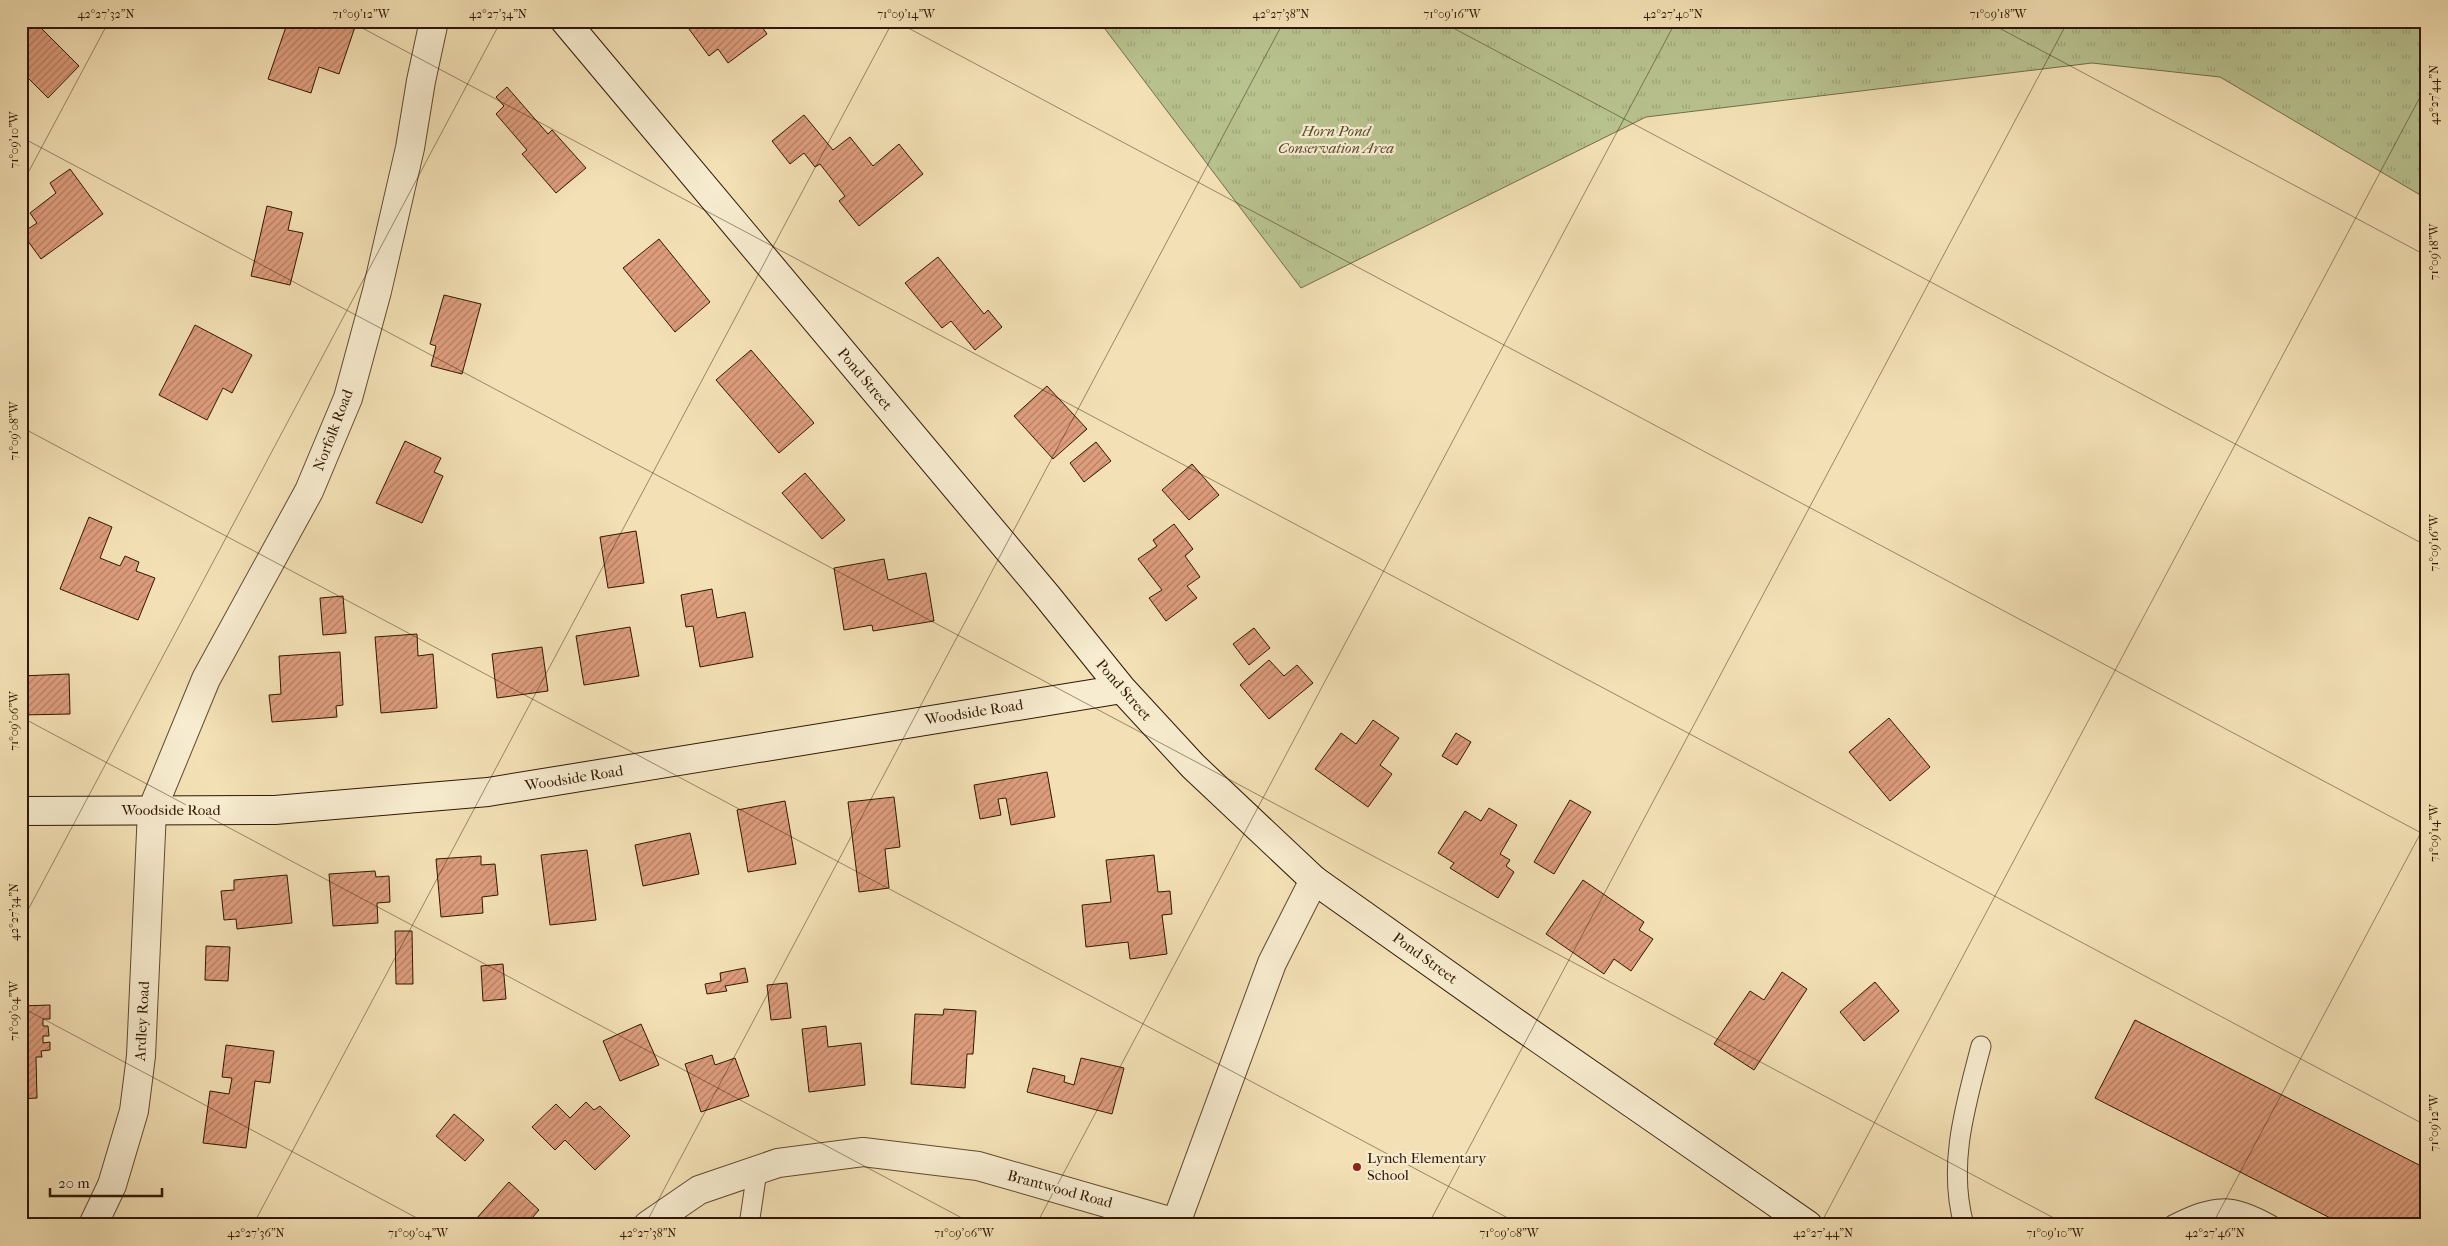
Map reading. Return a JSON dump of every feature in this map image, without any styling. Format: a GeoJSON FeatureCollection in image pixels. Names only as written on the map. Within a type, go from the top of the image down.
{"type":"FeatureCollection","features":[{"type":"Feature","properties":{"kind":"street","name":"Norfolk Road"},"geometry":{"type":"LineString","coordinates":[[152,810],[206,679],[309,491],[348,398],[377,291],[410,148],[421,81],[434,21]]}},
{"type":"Feature","properties":{"kind":"street","name":"Pond Street"},"geometry":{"type":"LineString","coordinates":[[565,21],[1047,596],[1122,690],[1193,766],[1314,880],[1513,1021],[1808,1225]]}},
{"type":"Feature","properties":{"kind":"street","name":"Woodside Road"},"geometry":{"type":"LineString","coordinates":[[21,811],[275,810],[488,792],[1122,690]]}},
{"type":"Feature","properties":{"kind":"street","name":"Ardley Road"},"geometry":{"type":"LineString","coordinates":[[93,1225],[112,1185],[134,1111],[141,1056],[152,810]]}},
{"type":"Feature","properties":{"kind":"street","name":"Brantwood Road"},"geometry":{"type":"LineString","coordinates":[[648,1225],[699,1190],[757,1170],[778,1163],[863,1152],[978,1166],[1176,1224],[1272,963],[1314,880]]}},
{"type":"Feature","properties":{"kind":"lane"},"geometry":{"type":"LineString","coordinates":[[1964,1225],[1958,1198],[1959,1132],[1981,1046]]}},
{"type":"Feature","properties":{"kind":"lane"},"geometry":{"type":"LineString","coordinates":[[749,1225],[757,1170]]}},
{"type":"Feature","properties":{"kind":"lane"},"geometry":{"type":"LineString","coordinates":[[2173,1225],[2203,1211],[2230,1208],[2248,1212],[2271,1225]]}},
{"type":"Feature","properties":{"kind":"green space","name":"Horn Pond Conservation Area"},"geometry":{"type":"Polygon","coordinates":[[[1099,21],[2427,21],[2427,199],[2220,77],[2092,63],[1646,117],[1301,288],[1099,21]]]}},
{"type":"Feature","properties":{"kind":"building"},"geometry":{"type":"Polygon","coordinates":[[[26,21],[34,21],[79,66],[48,98],[21,71],[21,26],[26,21]]]}},
{"type":"Feature","properties":{"kind":"building"},"geometry":{"type":"Polygon","coordinates":[[[288,21],[357,21],[339,74],[319,67],[311,93],[268,79],[288,21]]]}},
{"type":"Feature","properties":{"kind":"building"},"geometry":{"type":"Polygon","coordinates":[[[683,21],[758,21],[767,34],[728,63],[718,49],[709,56],[683,21]]]}},
{"type":"Feature","properties":{"kind":"building"},"geometry":{"type":"Polygon","coordinates":[[[507,87],[548,134],[552,130],[586,168],[556,193],[522,154],[527,150],[496,114],[504,106],[496,97],[507,87]]]}},
{"type":"Feature","properties":{"kind":"building"},"geometry":{"type":"Polygon","coordinates":[[[804,115],[833,150],[850,137],[873,166],[899,144],[923,174],[859,226],[839,201],[845,196],[820,164],[815,167],[804,153],[790,164],[772,141],[804,115]]]}},
{"type":"Feature","properties":{"kind":"building"},"geometry":{"type":"Polygon","coordinates":[[[70,169],[103,214],[41,259],[22,233],[37,223],[30,213],[56,193],[50,183],[70,169]]]}},
{"type":"Feature","properties":{"kind":"building"},"geometry":{"type":"Polygon","coordinates":[[[267,206],[292,212],[288,230],[303,233],[290,285],[251,276],[267,206]]]}},
{"type":"Feature","properties":{"kind":"building"},"geometry":{"type":"Polygon","coordinates":[[[659,239],[710,302],[675,332],[623,268],[659,239]]]}},
{"type":"Feature","properties":{"kind":"building"},"geometry":{"type":"Polygon","coordinates":[[[938,257],[984,314],[988,310],[1002,327],[975,350],[951,321],[942,328],[905,283],[938,257]]]}},
{"type":"Feature","properties":{"kind":"building"},"geometry":{"type":"Polygon","coordinates":[[[444,295],[481,304],[462,374],[431,366],[436,346],[430,344],[444,295]]]}},
{"type":"Feature","properties":{"kind":"building"},"geometry":{"type":"Polygon","coordinates":[[[195,325],[252,355],[232,393],[223,388],[207,420],[159,395],[195,325]]]}},
{"type":"Feature","properties":{"kind":"building"},"geometry":{"type":"Polygon","coordinates":[[[751,350],[814,423],[779,453],[716,380],[751,350]]]}},
{"type":"Feature","properties":{"kind":"building"},"geometry":{"type":"Polygon","coordinates":[[[1047,386],[1087,429],[1053,459],[1014,416],[1047,386]]]}},
{"type":"Feature","properties":{"kind":"building"},"geometry":{"type":"Polygon","coordinates":[[[405,441],[441,458],[434,472],[443,476],[422,523],[376,503],[405,441]]]}},
{"type":"Feature","properties":{"kind":"building"},"geometry":{"type":"Polygon","coordinates":[[[1096,442],[1111,461],[1084,482],[1070,463],[1096,442]]]}},
{"type":"Feature","properties":{"kind":"building"},"geometry":{"type":"Polygon","coordinates":[[[1192,464],[1219,495],[1189,520],[1162,490],[1192,464]]]}},
{"type":"Feature","properties":{"kind":"building"},"geometry":{"type":"Polygon","coordinates":[[[805,473],[845,520],[822,539],[782,493],[805,473]]]}},
{"type":"Feature","properties":{"kind":"building"},"geometry":{"type":"Polygon","coordinates":[[[89,517],[112,527],[100,558],[120,566],[125,556],[139,562],[136,571],[155,578],[138,620],[60,589],[89,517]]]}},
{"type":"Feature","properties":{"kind":"building"},"geometry":{"type":"Polygon","coordinates":[[[1174,524],[1193,549],[1185,556],[1200,577],[1187,586],[1197,598],[1166,621],[1149,598],[1162,590],[1138,559],[1157,546],[1153,540],[1174,524]]]}},
{"type":"Feature","properties":{"kind":"building"},"geometry":{"type":"Polygon","coordinates":[[[636,531],[644,583],[608,588],[600,537],[636,531]]]}},
{"type":"Feature","properties":{"kind":"building"},"geometry":{"type":"Polygon","coordinates":[[[884,559],[888,580],[926,573],[934,621],[873,631],[872,625],[844,630],[834,568],[884,559]]]}},
{"type":"Feature","properties":{"kind":"building"},"geometry":{"type":"Polygon","coordinates":[[[712,589],[717,618],[745,612],[753,657],[700,667],[693,626],[686,627],[681,595],[712,589]]]}},
{"type":"Feature","properties":{"kind":"building"},"geometry":{"type":"Polygon","coordinates":[[[343,596],[346,633],[323,635],[320,598],[343,596]]]}},
{"type":"Feature","properties":{"kind":"building"},"geometry":{"type":"Polygon","coordinates":[[[630,627],[639,676],[584,685],[576,636],[630,627]]]}},
{"type":"Feature","properties":{"kind":"building"},"geometry":{"type":"Polygon","coordinates":[[[1254,628],[1270,648],[1249,665],[1233,644],[1254,628]]]}},
{"type":"Feature","properties":{"kind":"building"},"geometry":{"type":"Polygon","coordinates":[[[417,634],[418,656],[433,654],[437,708],[381,713],[375,637],[417,634]]]}},
{"type":"Feature","properties":{"kind":"building"},"geometry":{"type":"Polygon","coordinates":[[[542,647],[548,691],[497,698],[492,654],[542,647]]]}},
{"type":"Feature","properties":{"kind":"building"},"geometry":{"type":"Polygon","coordinates":[[[340,652],[343,705],[336,706],[337,717],[272,722],[269,695],[281,694],[279,656],[340,652]]]}},
{"type":"Feature","properties":{"kind":"building"},"geometry":{"type":"Polygon","coordinates":[[[1269,660],[1284,676],[1297,665],[1313,683],[1269,719],[1240,685],[1269,660]]]}},
{"type":"Feature","properties":{"kind":"building"},"geometry":{"type":"Polygon","coordinates":[[[69,674],[70,714],[21,715],[21,676],[69,674]]]}},
{"type":"Feature","properties":{"kind":"building"},"geometry":{"type":"Polygon","coordinates":[[[1889,718],[1930,767],[1890,801],[1849,752],[1889,718]]]}},
{"type":"Feature","properties":{"kind":"building"},"geometry":{"type":"Polygon","coordinates":[[[1373,720],[1399,738],[1380,765],[1392,774],[1368,807],[1315,769],[1341,733],[1356,744],[1373,720]]]}},
{"type":"Feature","properties":{"kind":"building"},"geometry":{"type":"Polygon","coordinates":[[[1456,733],[1471,742],[1457,765],[1442,756],[1456,733]]]}},
{"type":"Feature","properties":{"kind":"building"},"geometry":{"type":"Polygon","coordinates":[[[1047,772],[1055,817],[1011,825],[1006,798],[998,799],[1001,815],[980,819],[974,785],[1047,772]]]}},
{"type":"Feature","properties":{"kind":"building"},"geometry":{"type":"Polygon","coordinates":[[[894,797],[900,847],[885,849],[889,888],[859,892],[848,802],[894,797]]]}},
{"type":"Feature","properties":{"kind":"building"},"geometry":{"type":"Polygon","coordinates":[[[1570,800],[1591,812],[1554,874],[1534,862],[1570,800]]]}},
{"type":"Feature","properties":{"kind":"building"},"geometry":{"type":"Polygon","coordinates":[[[785,801],[796,864],[748,872],[737,810],[785,801]]]}},
{"type":"Feature","properties":{"kind":"building"},"geometry":{"type":"Polygon","coordinates":[[[1489,808],[1517,825],[1500,854],[1510,860],[1506,866],[1514,872],[1498,898],[1450,868],[1454,863],[1438,853],[1465,811],[1481,821],[1489,808]]]}},
{"type":"Feature","properties":{"kind":"building"},"geometry":{"type":"Polygon","coordinates":[[[690,833],[699,874],[643,886],[635,845],[690,833]]]}},
{"type":"Feature","properties":{"kind":"building"},"geometry":{"type":"Polygon","coordinates":[[[587,850],[596,920],[550,925],[541,855],[587,850]]]}},
{"type":"Feature","properties":{"kind":"building"},"geometry":{"type":"Polygon","coordinates":[[[1154,855],[1158,892],[1170,891],[1172,914],[1162,915],[1167,954],[1130,959],[1128,942],[1086,947],[1082,905],[1111,902],[1106,860],[1154,855]]]}},
{"type":"Feature","properties":{"kind":"building"},"geometry":{"type":"Polygon","coordinates":[[[481,856],[481,865],[495,864],[498,895],[482,897],[483,913],[441,917],[436,859],[481,856]]]}},
{"type":"Feature","properties":{"kind":"building"},"geometry":{"type":"Polygon","coordinates":[[[375,871],[376,877],[389,876],[390,902],[377,903],[378,923],[333,926],[329,874],[375,871]]]}},
{"type":"Feature","properties":{"kind":"building"},"geometry":{"type":"Polygon","coordinates":[[[287,875],[292,923],[237,929],[236,919],[224,920],[221,891],[234,890],[234,880],[287,875]]]}},
{"type":"Feature","properties":{"kind":"building"},"geometry":{"type":"Polygon","coordinates":[[[1583,880],[1644,922],[1639,930],[1653,939],[1631,971],[1614,959],[1604,974],[1546,934],[1583,880]]]}},
{"type":"Feature","properties":{"kind":"building"},"geometry":{"type":"Polygon","coordinates":[[[395,931],[412,931],[413,984],[396,984],[395,931]]]}},
{"type":"Feature","properties":{"kind":"building"},"geometry":{"type":"Polygon","coordinates":[[[206,946],[230,947],[228,981],[205,980],[206,946]]]}},
{"type":"Feature","properties":{"kind":"building"},"geometry":{"type":"Polygon","coordinates":[[[503,964],[506,999],[483,1001],[481,966],[503,964]]]}},
{"type":"Feature","properties":{"kind":"building"},"geometry":{"type":"Polygon","coordinates":[[[745,968],[748,982],[725,986],[727,991],[707,994],[705,984],[721,981],[720,973],[745,968]]]}},
{"type":"Feature","properties":{"kind":"building"},"geometry":{"type":"Polygon","coordinates":[[[1782,972],[1807,989],[1754,1070],[1714,1044],[1750,991],[1764,1000],[1782,972]]]}},
{"type":"Feature","properties":{"kind":"building"},"geometry":{"type":"Polygon","coordinates":[[[1875,982],[1899,1011],[1864,1041],[1840,1012],[1875,982]]]}},
{"type":"Feature","properties":{"kind":"building"},"geometry":{"type":"Polygon","coordinates":[[[787,983],[791,1018],[771,1020],[767,985],[787,983]]]}},
{"type":"Feature","properties":{"kind":"building"},"geometry":{"type":"Polygon","coordinates":[[[50,1005],[50,1019],[43,1019],[43,1026],[48,1026],[49,1036],[43,1036],[43,1043],[50,1042],[50,1050],[41,1051],[42,1057],[36,1057],[37,1098],[21,1099],[21,1006],[50,1005]]]}},
{"type":"Feature","properties":{"kind":"building"},"geometry":{"type":"Polygon","coordinates":[[[944,1009],[976,1011],[973,1054],[967,1054],[965,1088],[911,1084],[915,1014],[943,1015],[944,1009]]]}},
{"type":"Feature","properties":{"kind":"building"},"geometry":{"type":"Polygon","coordinates":[[[2135,1020],[2427,1169],[2427,1225],[2344,1225],[2095,1098],[2135,1020]]]}},
{"type":"Feature","properties":{"kind":"building"},"geometry":{"type":"Polygon","coordinates":[[[641,1024],[659,1065],[620,1081],[603,1041],[641,1024]]]}},
{"type":"Feature","properties":{"kind":"building"},"geometry":{"type":"Polygon","coordinates":[[[826,1026],[828,1047],[861,1043],[865,1085],[809,1092],[802,1029],[826,1026]]]}},
{"type":"Feature","properties":{"kind":"building"},"geometry":{"type":"Polygon","coordinates":[[[226,1045],[274,1051],[270,1083],[255,1081],[246,1148],[203,1143],[210,1091],[229,1094],[232,1078],[222,1077],[226,1045]]]}},
{"type":"Feature","properties":{"kind":"building"},"geometry":{"type":"Polygon","coordinates":[[[712,1055],[715,1065],[735,1058],[749,1096],[701,1112],[685,1064],[712,1055]]]}},
{"type":"Feature","properties":{"kind":"building"},"geometry":{"type":"Polygon","coordinates":[[[1081,1058],[1124,1068],[1112,1114],[1027,1092],[1033,1068],[1065,1076],[1064,1082],[1074,1085],[1081,1058]]]}},
{"type":"Feature","properties":{"kind":"building"},"geometry":{"type":"Polygon","coordinates":[[[586,1102],[594,1110],[600,1106],[630,1136],[595,1170],[565,1140],[555,1150],[532,1127],[556,1104],[570,1118],[586,1102]]]}},
{"type":"Feature","properties":{"kind":"building"},"geometry":{"type":"Polygon","coordinates":[[[454,1114],[484,1140],[465,1161],[436,1136],[454,1114]]]}},
{"type":"Feature","properties":{"kind":"building"},"geometry":{"type":"Polygon","coordinates":[[[509,1182],[539,1210],[526,1225],[483,1225],[476,1219],[509,1182]]]}},
{"type":"Feature","properties":{"kind":"place","name":"Lynch Elementary School"},"geometry":{"type":"Point","coordinates":[1357,1167]}}]}
